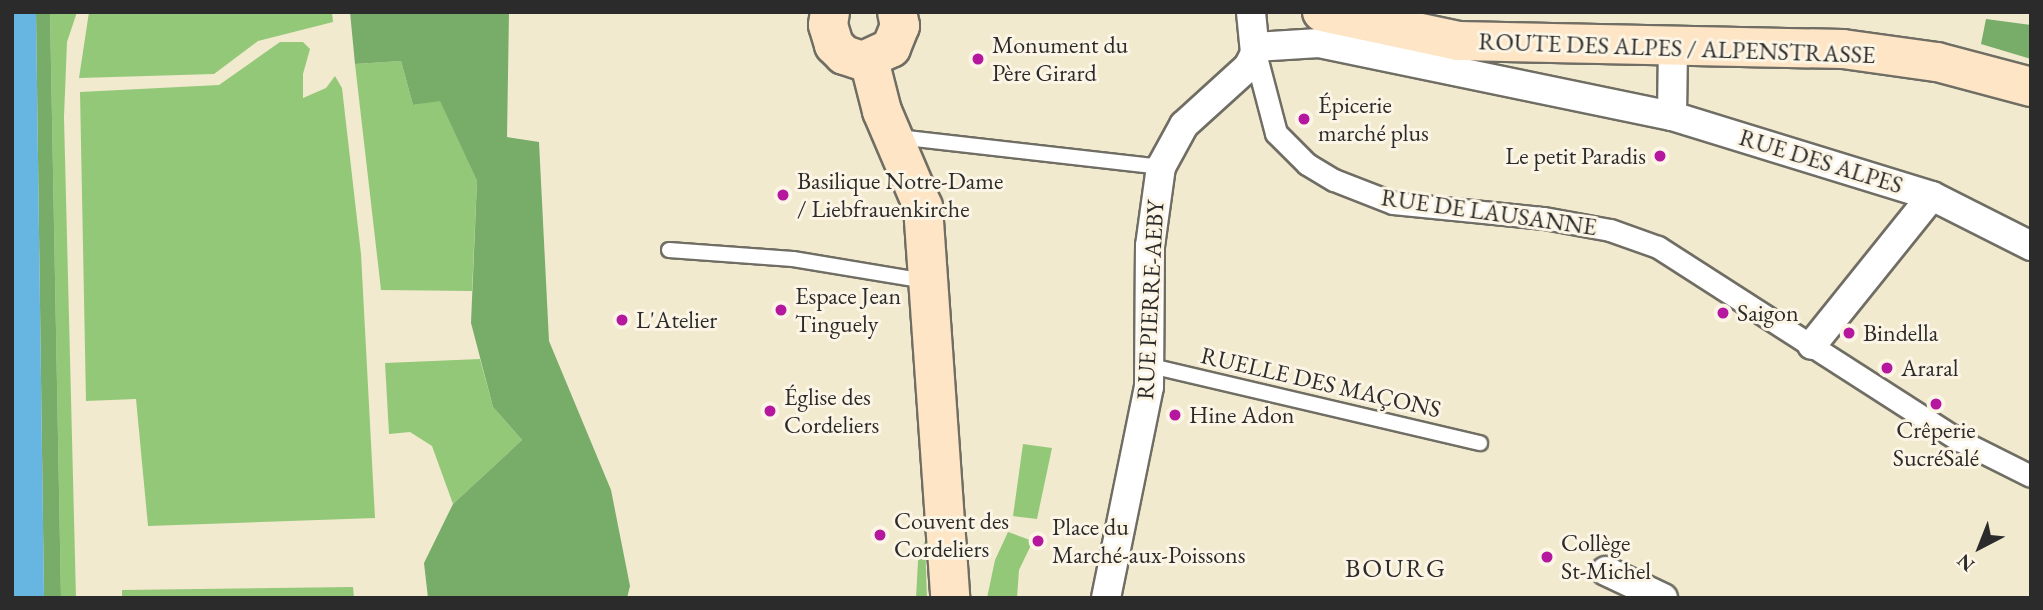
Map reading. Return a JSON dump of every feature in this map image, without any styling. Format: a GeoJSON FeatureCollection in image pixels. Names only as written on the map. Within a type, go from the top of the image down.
{"type":"FeatureCollection","features":[{"type":"Feature","properties":{"kind":"main road"},"geometry":{"type":"LineString","coordinates":[[830,12],[829,32],[839,50],[869,60],[891,48],[897,38],[898,13]]}},
{"type":"Feature","properties":{"kind":"main road","name":"ROUTE DES ALPES / ALPENSTRASSE"},"geometry":{"type":"LineString","coordinates":[[1322,12],[1458,41],[1843,49],[1937,62],[2031,87]]}},
{"type":"Feature","properties":{"kind":"main road"},"geometry":{"type":"LineString","coordinates":[[869,60],[892,137],[923,207],[931,282],[950,598]]}},
{"type":"Feature","properties":{"kind":"street","name":"RUE DE LAUSANNE"},"geometry":{"type":"LineString","coordinates":[[1251,12],[1255,50],[1276,133],[1283,142],[1334,180],[1393,203],[1544,218],[1610,230],[1658,247],[1959,439],[2031,475]]}},
{"type":"Feature","properties":{"kind":"street","name":"RUE DES ALPES"},"geometry":{"type":"LineString","coordinates":[[1255,50],[1319,43],[1442,61],[1672,116],[1932,196],[2031,246]]}},
{"type":"Feature","properties":{"kind":"street"},"geometry":{"type":"LineString","coordinates":[[1672,116],[1673,45]]}},
{"type":"Feature","properties":{"kind":"street"},"geometry":{"type":"LineString","coordinates":[[1161,167],[1184,125],[1248,67],[1255,50]]}},
{"type":"Feature","properties":{"kind":"street","name":"RUE PIERRE-AEBY"},"geometry":{"type":"LineString","coordinates":[[1106,598],[1151,366],[1150,246],[1161,167]]}},
{"type":"Feature","properties":{"kind":"street"},"geometry":{"type":"LineString","coordinates":[[1812,345],[1932,196]]}},
{"type":"Feature","properties":{"kind":"street"},"geometry":{"type":"LineString","coordinates":[[1606,571],[1663,598]]}},
{"type":"Feature","properties":{"kind":"lane"},"geometry":{"type":"LineString","coordinates":[[892,137],[1161,167]]}},
{"type":"Feature","properties":{"kind":"lane"},"geometry":{"type":"LineString","coordinates":[[669,250],[769,257],[931,282]]}},
{"type":"Feature","properties":{"kind":"lane","name":"RUELLE DES MAÇONS"},"geometry":{"type":"LineString","coordinates":[[1151,366],[1480,443]]}},
{"type":"Feature","properties":{"kind":"green space"},"geometry":{"type":"Polygon","coordinates":[[[36,12],[50,12],[61,598],[44,598],[36,12]]]}},
{"type":"Feature","properties":{"kind":"green space"},"geometry":{"type":"Polygon","coordinates":[[[50,12],[77,12],[67,42],[64,117],[76,598],[61,598],[50,12]]]}},
{"type":"Feature","properties":{"kind":"green space"},"geometry":{"type":"Polygon","coordinates":[[[89,12],[332,12],[333,22],[258,41],[214,74],[79,78],[89,12]]]}},
{"type":"Feature","properties":{"kind":"green space"},"geometry":{"type":"Polygon","coordinates":[[[350,12],[509,12],[507,137],[539,142],[549,341],[611,490],[630,586],[627,598],[428,598],[424,563],[453,504],[522,440],[493,407],[471,323],[477,181],[440,101],[413,105],[401,61],[355,64],[350,12]]]}},
{"type":"Feature","properties":{"kind":"green space"},"geometry":{"type":"Polygon","coordinates":[[[1986,19],[2031,25],[2031,59],[1981,44],[1986,19]]]}},
{"type":"Feature","properties":{"kind":"green space"},"geometry":{"type":"Polygon","coordinates":[[[280,42],[303,42],[310,49],[303,74],[303,98],[326,88],[335,76],[342,88],[361,254],[375,518],[148,526],[136,399],[86,401],[80,92],[219,85],[280,42]]]}},
{"type":"Feature","properties":{"kind":"green space"},"geometry":{"type":"Polygon","coordinates":[[[401,61],[413,105],[440,100],[477,181],[472,291],[381,290],[355,64],[401,61]]]}},
{"type":"Feature","properties":{"kind":"green space"},"geometry":{"type":"Polygon","coordinates":[[[480,359],[493,407],[522,440],[453,504],[432,446],[410,432],[389,434],[385,363],[480,359]]]}},
{"type":"Feature","properties":{"kind":"green space"},"geometry":{"type":"Polygon","coordinates":[[[1023,444],[1052,448],[1037,519],[1013,516],[1023,444]]]}},
{"type":"Feature","properties":{"kind":"green space"},"geometry":{"type":"Polygon","coordinates":[[[1008,532],[1033,541],[1019,570],[1017,598],[987,598],[995,560],[1008,532]]]}},
{"type":"Feature","properties":{"kind":"green space"},"geometry":{"type":"Polygon","coordinates":[[[925,541],[927,598],[916,598],[918,561],[925,541]]]}},
{"type":"Feature","properties":{"kind":"green space"},"geometry":{"type":"Polygon","coordinates":[[[353,587],[354,598],[122,598],[122,590],[353,587]]]}},
{"type":"Feature","properties":{"kind":"water"},"geometry":{"type":"Polygon","coordinates":[[[12,12],[36,12],[44,598],[12,598],[12,12]]]}},
{"type":"Feature","properties":{"kind":"tunnel"},"geometry":{"type":"LineString","coordinates":[[1442,56],[1443,12]]}},
{"type":"Feature","properties":{"kind":"place","name":"Monument du Père Girard"},"geometry":{"type":"Point","coordinates":[978,59]}},
{"type":"Feature","properties":{"kind":"place","name":"Épicerie marché plus"},"geometry":{"type":"Point","coordinates":[1304,119]}},
{"type":"Feature","properties":{"kind":"place","name":"Le petit Paradis"},"geometry":{"type":"Point","coordinates":[1660,156]}},
{"type":"Feature","properties":{"kind":"place","name":"Basilique Notre-Dame / Liebfrauenkirche"},"geometry":{"type":"Point","coordinates":[783,195]}},
{"type":"Feature","properties":{"kind":"place","name":"Espace Jean Tinguely"},"geometry":{"type":"Point","coordinates":[781,310]}},
{"type":"Feature","properties":{"kind":"place","name":"Saigon"},"geometry":{"type":"Point","coordinates":[1723,313]}},
{"type":"Feature","properties":{"kind":"place","name":"L'Atelier"},"geometry":{"type":"Point","coordinates":[622,320]}},
{"type":"Feature","properties":{"kind":"place","name":"Bindella"},"geometry":{"type":"Point","coordinates":[1849,333]}},
{"type":"Feature","properties":{"kind":"place","name":"Araral"},"geometry":{"type":"Point","coordinates":[1887,368]}},
{"type":"Feature","properties":{"kind":"place","name":"Crêperie SucréSalé"},"geometry":{"type":"Point","coordinates":[1936,404]}},
{"type":"Feature","properties":{"kind":"place","name":"Église des Cordeliers"},"geometry":{"type":"Point","coordinates":[770,411]}},
{"type":"Feature","properties":{"kind":"place","name":"Hine Adon"},"geometry":{"type":"Point","coordinates":[1175,415]}},
{"type":"Feature","properties":{"kind":"place","name":"Couvent des Cordeliers"},"geometry":{"type":"Point","coordinates":[880,535]}},
{"type":"Feature","properties":{"kind":"place","name":"Place du Marché-aux-Poissons"},"geometry":{"type":"Point","coordinates":[1038,541]}},
{"type":"Feature","properties":{"kind":"place","name":"Collège St-Michel"},"geometry":{"type":"Point","coordinates":[1547,557]}},
{"type":"Feature","properties":{"kind":"district","name":"BOURG"},"geometry":{"type":"Point","coordinates":[1396,569]}}]}
